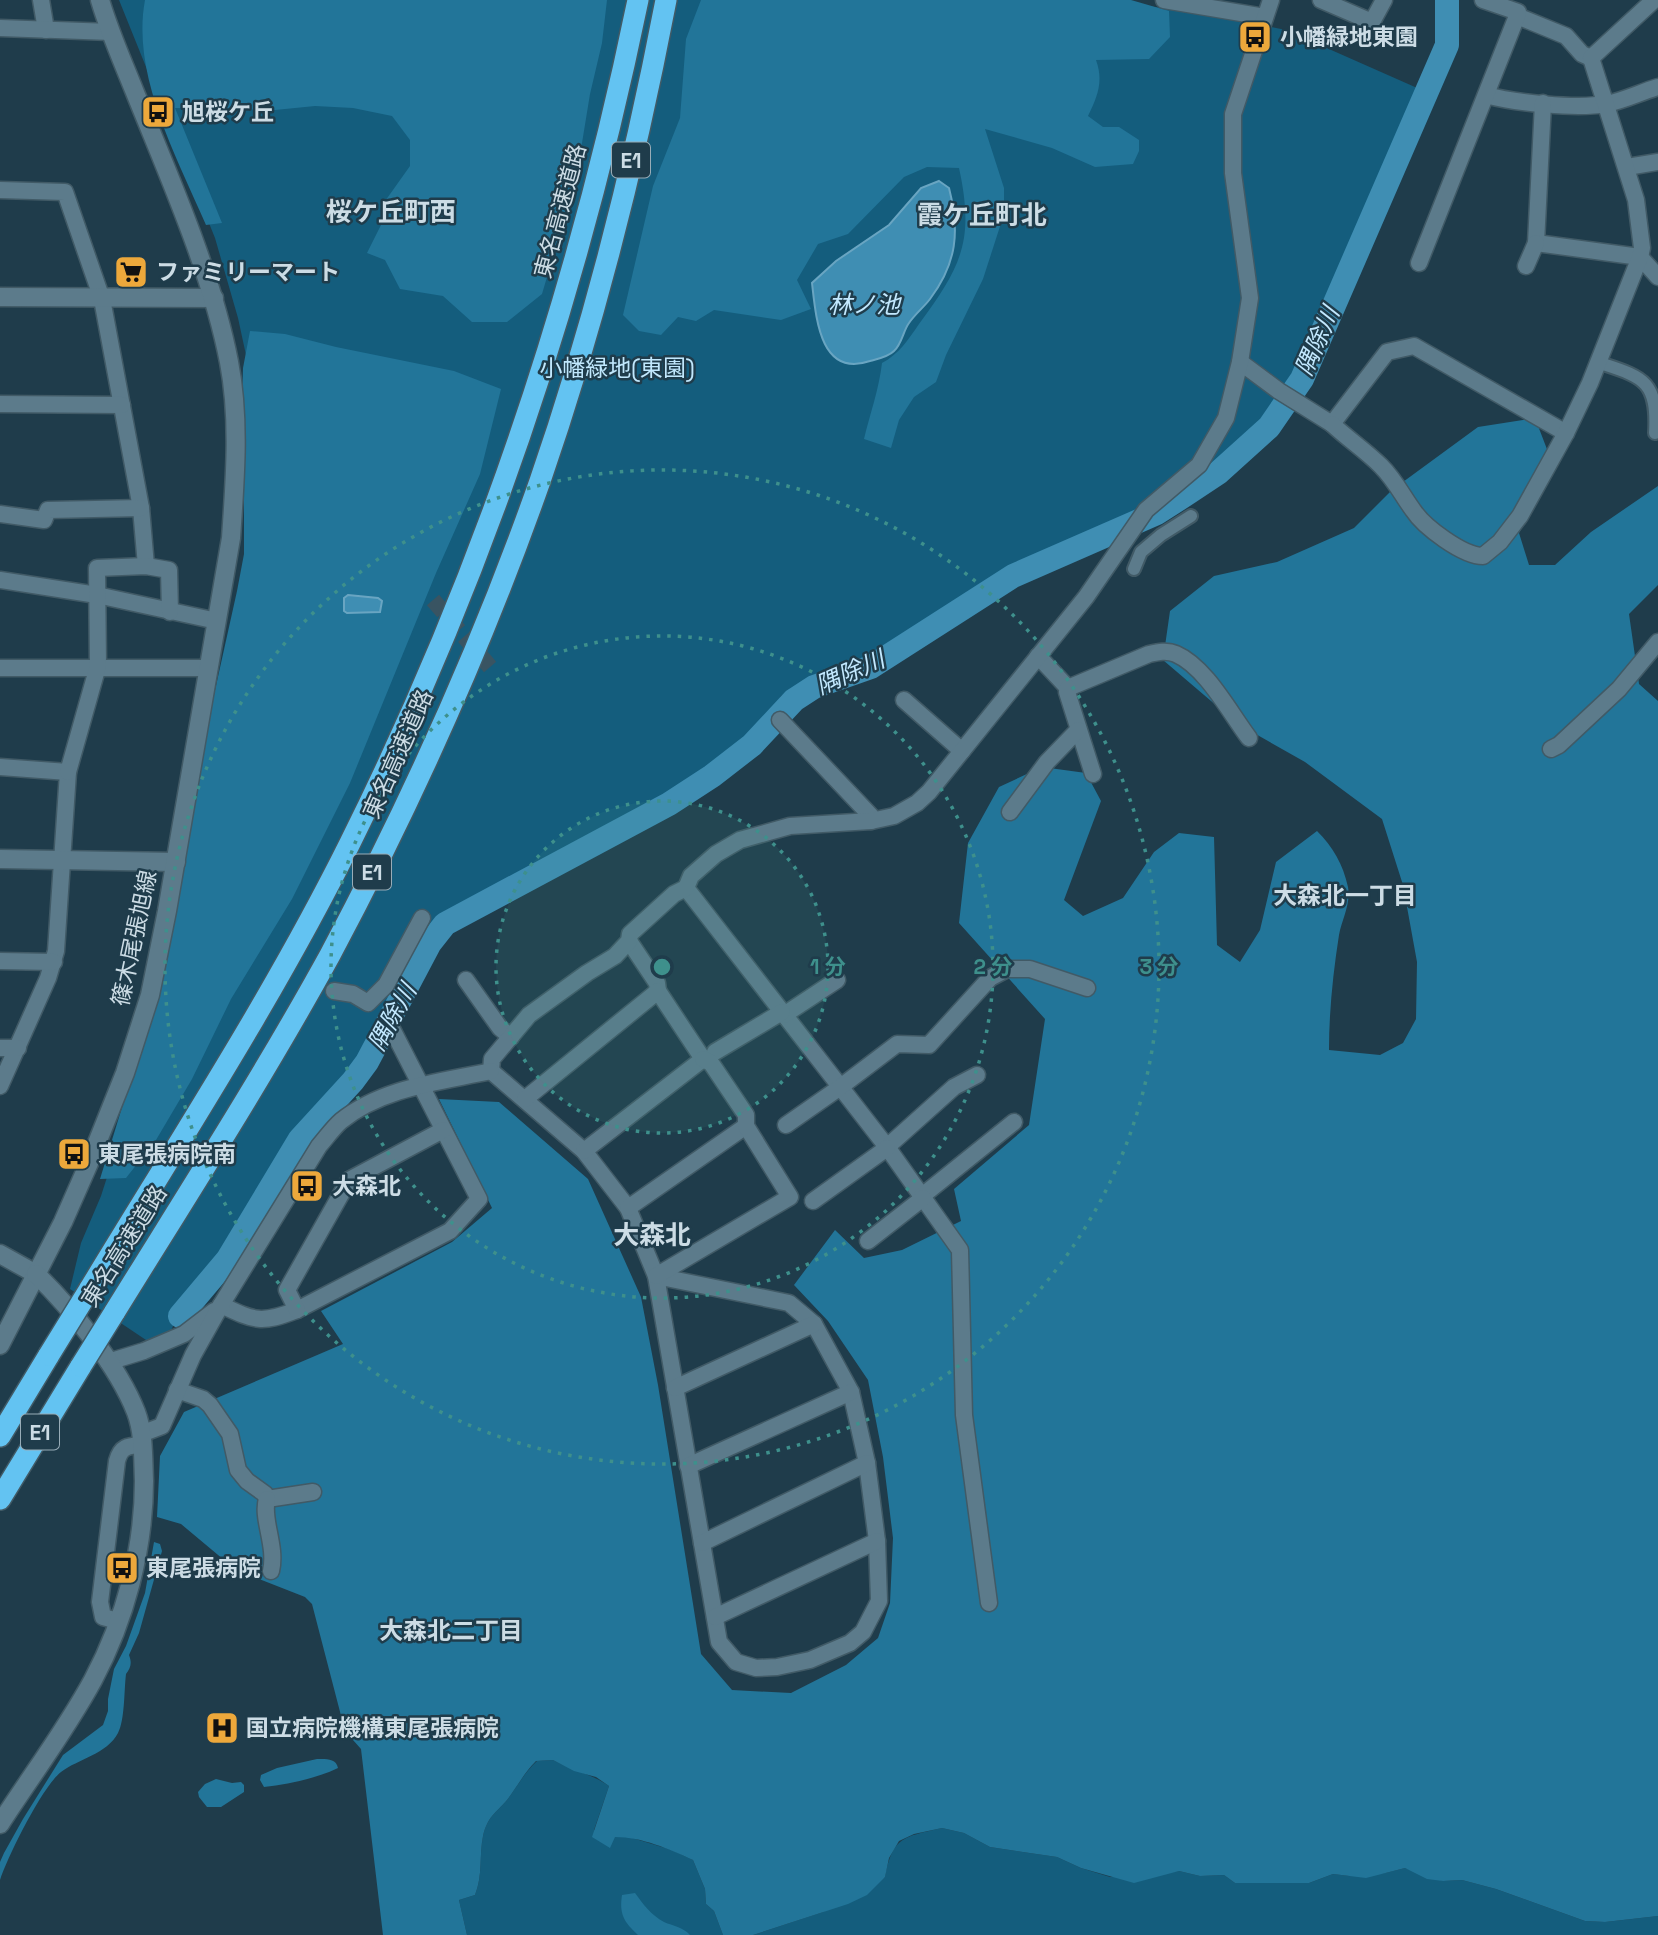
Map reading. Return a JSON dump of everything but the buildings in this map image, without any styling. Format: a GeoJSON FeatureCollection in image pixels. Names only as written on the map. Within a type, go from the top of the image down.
{"type":"FeatureCollection","features":[{"type":"Feature","properties":{"kind":"highway","name":"東名高速道路"},"geometry":{"type":"LineString","coordinates":[[0,1436],[246,1029],[349,844],[429,672],[506,480],[561,308],[612,114],[638,0]]}},
{"type":"Feature","properties":{"kind":"highway","name":"東名高速道路"},"geometry":{"type":"LineString","coordinates":[[0,1499],[272,1058],[330,955],[434,743],[508,566],[566,399],[642,115],[666,0]]}},
{"type":"Feature","properties":{"kind":"main road","name":"篠木尾張旭線"},"geometry":{"type":"LineString","coordinates":[[0,1345],[89,1163],[125,1073],[149,995],[176,862],[231,538],[235,422],[229,364],[214,298],[100,0]]}},
{"type":"Feature","properties":{"kind":"main road"},"geometry":{"type":"LineString","coordinates":[[0,297],[214,298]]}},
{"type":"Feature","properties":{"kind":"main road"},"geometry":{"type":"LineString","coordinates":[[0,859],[176,862]]}},
{"type":"Feature","properties":{"kind":"main road"},"geometry":{"type":"LineString","coordinates":[[0,1254],[36,1274],[58,1295],[126,1390],[136,1413],[142,1439],[143,1518],[132,1573],[106,1652],[82,1698],[0,1824]]}},
{"type":"Feature","properties":{"kind":"street"},"geometry":{"type":"LineString","coordinates":[[41,0],[46,30]]}},
{"type":"Feature","properties":{"kind":"street"},"geometry":{"type":"LineString","coordinates":[[1164,0],[1265,17]]}},
{"type":"Feature","properties":{"kind":"street"},"geometry":{"type":"LineString","coordinates":[[491,1071],[492,1059],[528,1016],[615,956],[629,941],[630,934],[674,894],[686,888],[691,876],[740,839],[790,825],[872,821],[894,816],[917,803],[929,792],[1086,597],[1146,510],[1199,465],[1226,418],[1240,362],[1251,298],[1233,173],[1233,114],[1271,0]]}},
{"type":"Feature","properties":{"kind":"street"},"geometry":{"type":"LineString","coordinates":[[1321,0],[1372,22],[1384,0]]}},
{"type":"Feature","properties":{"kind":"street"},"geometry":{"type":"LineString","coordinates":[[1419,264],[1518,12],[1483,0]]}},
{"type":"Feature","properties":{"kind":"street"},"geometry":{"type":"LineString","coordinates":[[1591,58],[1654,0]]}},
{"type":"Feature","properties":{"kind":"street"},"geometry":{"type":"LineString","coordinates":[[1517,16],[1566,36],[1582,54],[1591,58],[1636,200],[1647,250],[1658,276]]}},
{"type":"Feature","properties":{"kind":"street"},"geometry":{"type":"LineString","coordinates":[[0,28],[111,32]]}},
{"type":"Feature","properties":{"kind":"street"},"geometry":{"type":"LineString","coordinates":[[1486,95],[1543,103],[1606,104],[1658,87]]}},
{"type":"Feature","properties":{"kind":"street"},"geometry":{"type":"LineString","coordinates":[[1526,266],[1536,243],[1543,103]]}},
{"type":"Feature","properties":{"kind":"street"},"geometry":{"type":"LineString","coordinates":[[1626,167],[1658,162]]}},
{"type":"Feature","properties":{"kind":"street"},"geometry":{"type":"LineString","coordinates":[[0,190],[65,192],[102,299],[141,508],[146,566]]}},
{"type":"Feature","properties":{"kind":"street"},"geometry":{"type":"LineString","coordinates":[[1536,243],[1647,250]]}},
{"type":"Feature","properties":{"kind":"street"},"geometry":{"type":"LineString","coordinates":[[1240,362],[1279,391],[1332,424],[1380,465],[1398,485],[1414,512],[1450,543],[1473,556],[1483,556],[1500,542],[1520,516],[1566,433],[1647,250]]}},
{"type":"Feature","properties":{"kind":"street"},"geometry":{"type":"LineString","coordinates":[[1332,424],[1387,352],[1414,346],[1566,433]]}},
{"type":"Feature","properties":{"kind":"street"},"geometry":{"type":"LineString","coordinates":[[1597,362],[1642,379],[1653,397],[1656,412],[1655,433]]}},
{"type":"Feature","properties":{"kind":"street"},"geometry":{"type":"LineString","coordinates":[[0,404],[122,405]]}},
{"type":"Feature","properties":{"kind":"street"},"geometry":{"type":"LineString","coordinates":[[0,514],[44,520],[48,510],[141,508]]}},
{"type":"Feature","properties":{"kind":"street"},"geometry":{"type":"LineString","coordinates":[[1134,569],[1141,552],[1161,535],[1191,516]]}},
{"type":"Feature","properties":{"kind":"street"},"geometry":{"type":"LineString","coordinates":[[0,1086],[54,962],[68,772],[98,666],[97,568],[146,566],[169,570],[170,612]]}},
{"type":"Feature","properties":{"kind":"street"},"geometry":{"type":"LineString","coordinates":[[0,580],[97,595],[217,621]]}},
{"type":"Feature","properties":{"kind":"street"},"geometry":{"type":"LineString","coordinates":[[1551,749],[1559,745],[1619,689],[1658,642]]}},
{"type":"Feature","properties":{"kind":"street"},"geometry":{"type":"LineString","coordinates":[[1068,688],[1149,654],[1168,652],[1198,670],[1249,738]]}},
{"type":"Feature","properties":{"kind":"street"},"geometry":{"type":"LineString","coordinates":[[1038,656],[1068,688],[1078,730],[1093,774]]}},
{"type":"Feature","properties":{"kind":"street"},"geometry":{"type":"LineString","coordinates":[[0,668],[209,668]]}},
{"type":"Feature","properties":{"kind":"street"},"geometry":{"type":"LineString","coordinates":[[904,700],[962,751]]}},
{"type":"Feature","properties":{"kind":"street"},"geometry":{"type":"LineString","coordinates":[[780,720],[871,816],[872,821]]}},
{"type":"Feature","properties":{"kind":"street"},"geometry":{"type":"LineString","coordinates":[[1010,812],[1047,762],[1078,730]]}},
{"type":"Feature","properties":{"kind":"street"},"geometry":{"type":"LineString","coordinates":[[0,767],[68,772]]}},
{"type":"Feature","properties":{"kind":"street"},"geometry":{"type":"LineString","coordinates":[[686,888],[887,1148],[960,1250],[964,1415],[989,1603]]}},
{"type":"Feature","properties":{"kind":"street"},"geometry":{"type":"LineString","coordinates":[[334,991],[354,994],[368,1003],[386,985],[422,918]]}},
{"type":"Feature","properties":{"kind":"street"},"geometry":{"type":"LineString","coordinates":[[629,941],[657,983],[659,991],[709,1055],[711,1063],[746,1115],[746,1126],[790,1197],[656,1276]]}},
{"type":"Feature","properties":{"kind":"street"},"geometry":{"type":"LineString","coordinates":[[0,961],[54,962]]}},
{"type":"Feature","properties":{"kind":"street"},"geometry":{"type":"LineString","coordinates":[[786,1125],[897,1044],[929,1045],[997,973],[1007,969],[1030,969],[1087,988]]}},
{"type":"Feature","properties":{"kind":"street"},"geometry":{"type":"LineString","coordinates":[[466,980],[500,1028],[511,1037]]}},
{"type":"Feature","properties":{"kind":"street"},"geometry":{"type":"LineString","coordinates":[[584,1152],[709,1055],[836,980]]}},
{"type":"Feature","properties":{"kind":"street"},"geometry":{"type":"LineString","coordinates":[[525,1099],[659,991]]}},
{"type":"Feature","properties":{"kind":"street"},"geometry":{"type":"LineString","coordinates":[[221,1305],[252,1319],[276,1318],[297,1310],[450,1231],[479,1199],[391,1027]]}},
{"type":"Feature","properties":{"kind":"street"},"geometry":{"type":"LineString","coordinates":[[0,1048],[18,1048]]}},
{"type":"Feature","properties":{"kind":"street"},"geometry":{"type":"LineString","coordinates":[[491,1071],[584,1152],[628,1208],[656,1276],[719,1642],[737,1662],[756,1668],[810,1660],[850,1643],[863,1632],[879,1601],[877,1542],[867,1463],[851,1392],[814,1324],[789,1303],[656,1276]]}},
{"type":"Feature","properties":{"kind":"street"},"geometry":{"type":"LineString","coordinates":[[118,1621],[103,1617],[100,1602],[119,1452],[162,1426],[177,1390],[221,1305],[319,1146],[339,1123],[358,1109],[386,1095],[491,1071]]}},
{"type":"Feature","properties":{"kind":"street"},"geometry":{"type":"LineString","coordinates":[[813,1201],[887,1148],[954,1087],[977,1075]]}},
{"type":"Feature","properties":{"kind":"street"},"geometry":{"type":"LineString","coordinates":[[868,1241],[1014,1122]]}},
{"type":"Feature","properties":{"kind":"street"},"geometry":{"type":"LineString","coordinates":[[628,1208],[746,1126]]}},
{"type":"Feature","properties":{"kind":"street"},"geometry":{"type":"LineString","coordinates":[[297,1310],[287,1290],[349,1180],[443,1130]]}},
{"type":"Feature","properties":{"kind":"street"},"geometry":{"type":"LineString","coordinates":[[108,1362],[144,1351],[184,1334],[221,1305]]}},
{"type":"Feature","properties":{"kind":"street"},"geometry":{"type":"LineString","coordinates":[[675,1388],[814,1324]]}},
{"type":"Feature","properties":{"kind":"street"},"geometry":{"type":"LineString","coordinates":[[177,1390],[202,1399],[210,1405],[230,1434],[238,1470],[247,1481],[265,1494],[273,1546],[271,1571]]}},
{"type":"Feature","properties":{"kind":"street"},"geometry":{"type":"LineString","coordinates":[[688,1466],[851,1392]]}},
{"type":"Feature","properties":{"kind":"street"},"geometry":{"type":"LineString","coordinates":[[702,1543],[867,1463]]}},
{"type":"Feature","properties":{"kind":"street"},"geometry":{"type":"LineString","coordinates":[[267,1499],[313,1492]]}},
{"type":"Feature","properties":{"kind":"street"},"geometry":{"type":"LineString","coordinates":[[715,1617],[877,1542]]}},
{"type":"Feature","properties":{"kind":"green space","name":"小幡緑地(東園)"},"geometry":{"type":"Polygon","coordinates":[[[119,0],[1108,0],[1286,30],[1424,91],[1313,350],[1278,412],[1215,471],[1121,535],[1021,572],[862,667],[781,696],[775,721],[761,745],[717,779],[651,819],[429,936],[348,1079],[289,1149],[223,1258],[178,1313],[171,1331],[149,1342],[70,1289],[81,1243],[101,1196],[148,1049],[247,567],[249,369],[238,318],[215,238],[119,0]]]}},
{"type":"Feature","properties":{"kind":"green space"},"geometry":{"type":"Polygon","coordinates":[[[553,1760],[609,1786],[594,1830],[672,1850],[693,1860],[705,1889],[706,1904],[714,1911],[723,1935],[467,1935],[459,1900],[475,1895],[487,1824],[537,1761],[553,1760]]]}},
{"type":"Feature","properties":{"kind":"green space"},"geometry":{"type":"Polygon","coordinates":[[[942,1828],[964,1833],[990,1847],[1057,1857],[1110,1877],[1179,1871],[1200,1876],[1224,1875],[1235,1883],[1309,1883],[1333,1874],[1350,1876],[1405,1868],[1443,1881],[1462,1880],[1496,1889],[1585,1921],[1605,1922],[1658,1916],[1658,1935],[753,1935],[823,1912],[885,1877],[892,1853],[902,1840],[942,1828]]]}},
{"type":"Feature","properties":{"kind":"shaded area"},"geometry":{"type":"Polygon","coordinates":[[[145,0],[607,0],[602,43],[582,143],[565,216],[542,294],[507,322],[472,322],[443,296],[400,289],[385,260],[367,253],[383,221],[383,204],[410,166],[410,140],[392,116],[353,108],[315,106],[275,110],[175,108],[222,223],[206,225],[170,144],[151,86],[142,28],[145,0]]]}},
{"type":"Feature","properties":{"kind":"shaded area"},"geometry":{"type":"Polygon","coordinates":[[[701,0],[1131,0],[1169,11],[1170,37],[1149,59],[1096,60],[1099,75],[1097,96],[1088,116],[1103,127],[1119,127],[1139,140],[1139,151],[1133,164],[1095,167],[1052,148],[985,129],[1004,188],[1004,214],[983,279],[946,355],[936,382],[914,397],[899,420],[891,448],[864,439],[882,363],[907,341],[945,286],[961,252],[965,215],[959,168],[927,167],[904,177],[848,234],[818,244],[797,280],[811,309],[781,320],[714,310],[696,321],[678,317],[661,335],[639,331],[623,315],[653,186],[680,118],[686,39],[701,0]]]}},
{"type":"Feature","properties":{"kind":"shaded area"},"geometry":{"type":"Polygon","coordinates":[[[250,331],[285,334],[454,371],[501,389],[480,474],[436,573],[350,783],[292,899],[231,999],[192,1079],[156,1140],[126,1178],[100,1179],[159,987],[175,914],[194,785],[244,554],[241,437],[243,368],[250,331]]]}},
{"type":"Feature","properties":{"kind":"shaded area"},"geometry":{"type":"Polygon","coordinates":[[[1535,418],[1550,457],[1539,492],[1519,533],[1529,565],[1555,565],[1591,532],[1658,486],[1658,585],[1629,614],[1639,684],[1658,701],[1658,1916],[1605,1922],[1585,1921],[1496,1889],[1462,1880],[1427,1879],[1405,1868],[1366,1878],[1333,1874],[1309,1883],[1235,1883],[1224,1875],[1200,1876],[1179,1871],[1134,1883],[1081,1868],[1057,1857],[990,1847],[964,1833],[942,1828],[914,1834],[899,1841],[889,1858],[885,1877],[867,1895],[848,1904],[753,1935],[723,1935],[714,1911],[706,1904],[705,1889],[693,1860],[645,1841],[615,1837],[610,1848],[592,1837],[609,1786],[596,1777],[574,1771],[553,1760],[536,1761],[487,1824],[475,1895],[459,1900],[467,1935],[383,1935],[361,1749],[345,1731],[312,1604],[305,1597],[236,1570],[181,1524],[157,1517],[160,1456],[184,1412],[343,1344],[321,1311],[452,1242],[492,1208],[439,1099],[499,1102],[588,1179],[641,1297],[658,1385],[701,1654],[732,1690],[791,1693],[846,1665],[878,1638],[890,1603],[893,1538],[883,1457],[868,1380],[828,1321],[794,1285],[835,1230],[864,1258],[902,1250],[961,1221],[954,1189],[1029,1125],[1045,1019],[959,923],[968,843],[999,787],[1042,767],[1086,773],[1101,801],[1064,900],[1083,916],[1123,898],[1154,852],[1179,833],[1214,837],[1217,945],[1240,962],[1260,930],[1276,862],[1317,831],[1340,863],[1349,893],[1335,964],[1329,1050],[1380,1055],[1403,1043],[1416,1019],[1417,962],[1403,885],[1382,819],[1305,762],[1238,724],[1163,660],[1170,611],[1214,576],[1277,562],[1354,528],[1392,490],[1478,427],[1535,418]]]}},
{"type":"Feature","properties":{"kind":"shaded area"},"geometry":{"type":"Polygon","coordinates":[[[154,1542],[160,1544],[162,1551],[139,1633],[129,1655],[131,1660],[126,1674],[123,1713],[118,1733],[107,1746],[68,1767],[53,1780],[26,1823],[0,1880],[0,1862],[4,1853],[63,1755],[103,1725],[108,1711],[114,1669],[126,1646],[145,1593],[154,1542]]]}},
{"type":"Feature","properties":{"kind":"shaded area"},"geometry":{"type":"Polygon","coordinates":[[[317,1759],[333,1761],[338,1768],[311,1778],[273,1786],[264,1787],[260,1780],[261,1775],[277,1768],[317,1759]]]}},
{"type":"Feature","properties":{"kind":"shaded area"},"geometry":{"type":"Polygon","coordinates":[[[216,1779],[241,1782],[244,1792],[221,1807],[207,1807],[198,1792],[205,1784],[216,1779]]]}},
{"type":"Feature","properties":{"kind":"shaded area"},"geometry":{"type":"Polygon","coordinates":[[[635,1893],[655,1916],[690,1935],[638,1935],[626,1922],[621,1907],[622,1895],[635,1893]]]}},
{"type":"Feature","properties":{"kind":"water","name":"林ノ池"},"geometry":{"type":"Polygon","coordinates":[[[939,181],[949,188],[955,233],[951,259],[939,286],[909,323],[899,345],[892,353],[880,359],[853,364],[840,361],[824,342],[819,328],[812,283],[836,261],[889,225],[921,188],[939,181]]]}},
{"type":"Feature","properties":{"kind":"water"},"geometry":{"type":"Polygon","coordinates":[[[348,595],[378,598],[382,601],[380,612],[347,613],[344,611],[344,598],[348,595]]]}},
{"type":"Feature","properties":{"kind":"waterway","name":"隅除川"},"geometry":{"type":"LineString","coordinates":[[180,1316],[228,1259],[300,1139],[367,1062],[430,943],[445,924],[669,804],[752,745],[794,700],[814,687],[871,667],[1013,576],[1157,513],[1218,473],[1269,427],[1302,379],[1447,45],[1447,0]]}},
{"type":"Feature","properties":{"kind":"tunnel"},"geometry":{"type":"LineString","coordinates":[[433,600],[491,668]]}},
{"type":"Feature","properties":{"kind":"place","name":"小幡緑地東園"},"geometry":{"type":"Point","coordinates":[1255,37]}},
{"type":"Feature","properties":{"kind":"place","name":"旭桜ケ丘"},"geometry":{"type":"Point","coordinates":[158,112]}},
{"type":"Feature","properties":{"kind":"place","name":"ファミリーマート"},"geometry":{"type":"Point","coordinates":[131,272]}},
{"type":"Feature","properties":{"kind":"place","name":"東尾張病院南"},"geometry":{"type":"Point","coordinates":[74,1154]}},
{"type":"Feature","properties":{"kind":"place","name":"大森北"},"geometry":{"type":"Point","coordinates":[307,1186]}},
{"type":"Feature","properties":{"kind":"place","name":"東尾張病院"},"geometry":{"type":"Point","coordinates":[122,1568]}},
{"type":"Feature","properties":{"kind":"place","name":"国立病院機構東尾張病院"},"geometry":{"type":"Point","coordinates":[222,1728]}},
{"type":"Feature","properties":{"kind":"district","name":"桜ケ丘町西"},"geometry":{"type":"Point","coordinates":[391,212]}},
{"type":"Feature","properties":{"kind":"district","name":"霞ケ丘町北"},"geometry":{"type":"Point","coordinates":[982,215]}},
{"type":"Feature","properties":{"kind":"district","name":"大森北一丁目"},"geometry":{"type":"Point","coordinates":[1345,895]}},
{"type":"Feature","properties":{"kind":"district","name":"大森北"},"geometry":{"type":"Point","coordinates":[652,1235]}},
{"type":"Feature","properties":{"kind":"district","name":"大森北二丁目"},"geometry":{"type":"Point","coordinates":[451,1630]}}]}
